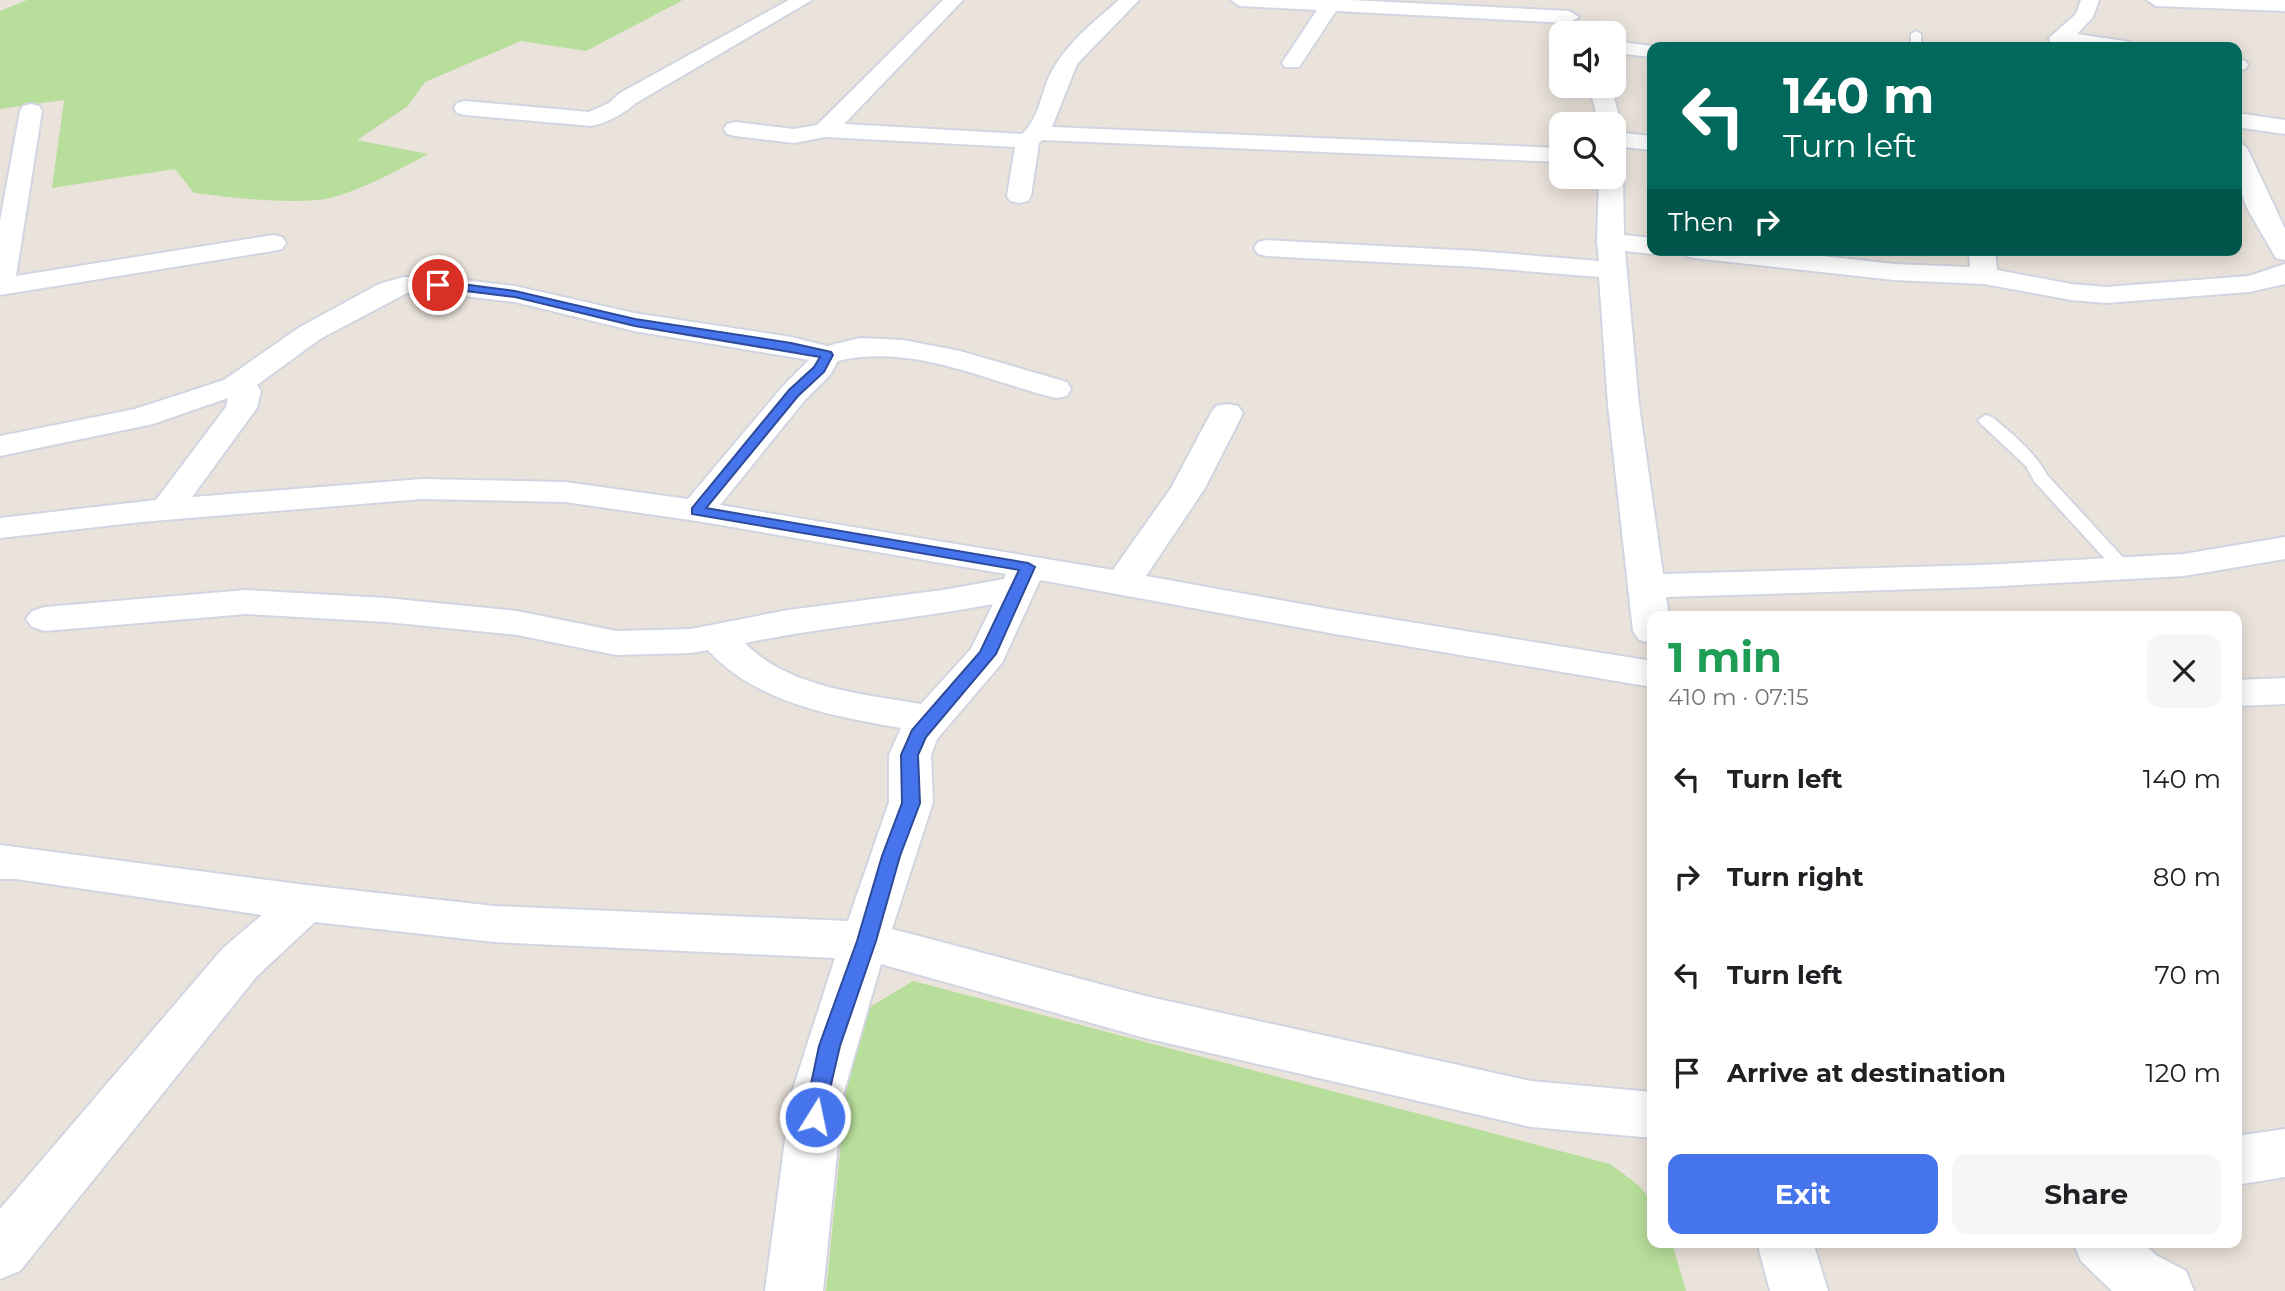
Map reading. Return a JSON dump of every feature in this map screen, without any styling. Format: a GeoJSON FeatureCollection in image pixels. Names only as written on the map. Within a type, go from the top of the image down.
{"type":"FeatureCollection","features":[{"type":"Feature","properties":{"kind":"street"},"geometry":{"type":"LineString","coordinates":[[465,107],[592,120],[803,0]]}},
{"type":"Feature","properties":{"kind":"street"},"geometry":{"type":"LineString","coordinates":[[825,130],[954,0]]}},
{"type":"Feature","properties":{"kind":"street"},"geometry":{"type":"LineString","coordinates":[[1019,195],[1033,137],[1067,63],[1130,0]]}},
{"type":"Feature","properties":{"kind":"street"},"geometry":{"type":"LineString","coordinates":[[1240,0],[1569,17]]}},
{"type":"Feature","properties":{"kind":"street"},"geometry":{"type":"LineString","coordinates":[[2061,42],[2089,10],[2090,0]]}},
{"type":"Feature","properties":{"kind":"street"},"geometry":{"type":"LineString","coordinates":[[2156,0],[2285,5]]}},
{"type":"Feature","properties":{"kind":"street"},"geometry":{"type":"LineString","coordinates":[[1292,63],[1330,5]]}},
{"type":"Feature","properties":{"kind":"street"},"geometry":{"type":"LineString","coordinates":[[1626,48],[1647,50]]}},
{"type":"Feature","properties":{"kind":"street"},"geometry":{"type":"LineString","coordinates":[[31,111],[5,269],[0,285],[273,243]]}},
{"type":"Feature","properties":{"kind":"street"},"geometry":{"type":"LineString","coordinates":[[2242,121],[2285,127]]}},
{"type":"Feature","properties":{"kind":"street"},"geometry":{"type":"LineString","coordinates":[[735,129],[794,136],[825,130],[1549,156]]}},
{"type":"Feature","properties":{"kind":"street"},"geometry":{"type":"LineString","coordinates":[[1626,140],[1647,142]]}},
{"type":"Feature","properties":{"kind":"street"},"geometry":{"type":"LineString","coordinates":[[2242,160],[2273,211],[2285,252]]}},
{"type":"Feature","properties":{"kind":"street"},"geometry":{"type":"LineString","coordinates":[[1611,189],[1616,354],[1649,611]]}},
{"type":"Feature","properties":{"kind":"street"},"geometry":{"type":"LineString","coordinates":[[1267,248],[1476,259],[1611,255],[1647,247]]}},
{"type":"Feature","properties":{"kind":"street"},"geometry":{"type":"LineString","coordinates":[[1749,256],[1894,272],[1983,263],[2071,292],[2106,295],[2249,284],[2276,278],[2285,272]]}},
{"type":"Feature","properties":{"kind":"street"},"geometry":{"type":"LineString","coordinates":[[0,446],[142,417],[234,386],[310,333],[389,290],[404,285],[438,285],[515,294],[635,322],[791,346],[827,355],[860,347],[903,349],[949,357],[1056,390]]}},
{"type":"Feature","properties":{"kind":"street"},"geometry":{"type":"LineString","coordinates":[[697,511],[794,393],[819,369],[827,355]]}},
{"type":"Feature","properties":{"kind":"street"},"geometry":{"type":"LineString","coordinates":[[166,510],[242,408],[246,391],[234,386]]}},
{"type":"Feature","properties":{"kind":"street"},"geometry":{"type":"LineString","coordinates":[[1123,583],[1188,488],[1227,413]]}},
{"type":"Feature","properties":{"kind":"street"},"geometry":{"type":"LineString","coordinates":[[0,528],[166,510],[422,489],[565,492],[697,511],[1023,577],[1123,583],[1335,622],[1647,673]]}},
{"type":"Feature","properties":{"kind":"street"},"geometry":{"type":"LineString","coordinates":[[1646,586],[1928,578],[2184,565],[2285,548]]}},
{"type":"Feature","properties":{"kind":"street"},"geometry":{"type":"LineString","coordinates":[[45,619],[246,603],[386,610],[517,624],[616,643],[691,641],[788,622],[943,602],[1023,577]]}},
{"type":"Feature","properties":{"kind":"street"},"geometry":{"type":"LineString","coordinates":[[794,1291],[817,1095],[891,856],[911,803],[910,755],[918,734],[988,654],[1023,577]]}},
{"type":"Feature","properties":{"kind":"street"},"geometry":{"type":"LineString","coordinates":[[717,636],[728,651],[744,665],[783,684],[863,707],[931,720]]}},
{"type":"Feature","properties":{"kind":"street"},"geometry":{"type":"LineString","coordinates":[[2242,694],[2285,691]]}},
{"type":"Feature","properties":{"kind":"street"},"geometry":{"type":"LineString","coordinates":[[0,862],[306,903],[494,923],[866,941],[1145,1017],[1531,1104],[1647,1115]]}},
{"type":"Feature","properties":{"kind":"street"},"geometry":{"type":"LineString","coordinates":[[0,1252],[240,962],[306,903]]}},
{"type":"Feature","properties":{"kind":"street"},"geometry":{"type":"LineString","coordinates":[[2242,1160],[2285,1153]]}},
{"type":"Feature","properties":{"kind":"street"},"geometry":{"type":"LineString","coordinates":[[1787,1248],[1799,1291]]}},
{"type":"Feature","properties":{"kind":"street"},"geometry":{"type":"LineString","coordinates":[[2107,1248],[2136,1275],[2165,1291]]}},
{"type":"Feature","properties":{"kind":"lane"},"geometry":{"type":"LineString","coordinates":[[1916,34],[1916,42]]}},
{"type":"Feature","properties":{"kind":"lane"},"geometry":{"type":"LineString","coordinates":[[1986,420],[2033,464],[2040,477],[2123,568]]}},
{"type":"Feature","properties":{"kind":"green space"},"geometry":{"type":"Polygon","coordinates":[[[27,0],[683,0],[586,51],[521,41],[425,82],[408,106],[357,140],[428,154],[344,194],[318,200],[287,201],[194,193],[175,169],[52,188],[64,100],[0,109],[0,11],[27,0]]]}},
{"type":"Feature","properties":{"kind":"green space"},"geometry":{"type":"Polygon","coordinates":[[[913,981],[1610,1164],[1646,1195],[1647,1248],[1673,1248],[1686,1291],[826,1291],[851,1043],[870,1007],[913,981]]]}},
{"type":"Feature","properties":{"kind":"route"},"geometry":{"type":"LineString","coordinates":[[438,285],[515,294],[635,322],[791,346],[827,355],[819,369],[794,393],[697,511],[1028,567],[988,654],[918,734],[910,755],[911,803],[891,856],[866,941],[830,1046],[817,1095],[815,1117]]}}]}
